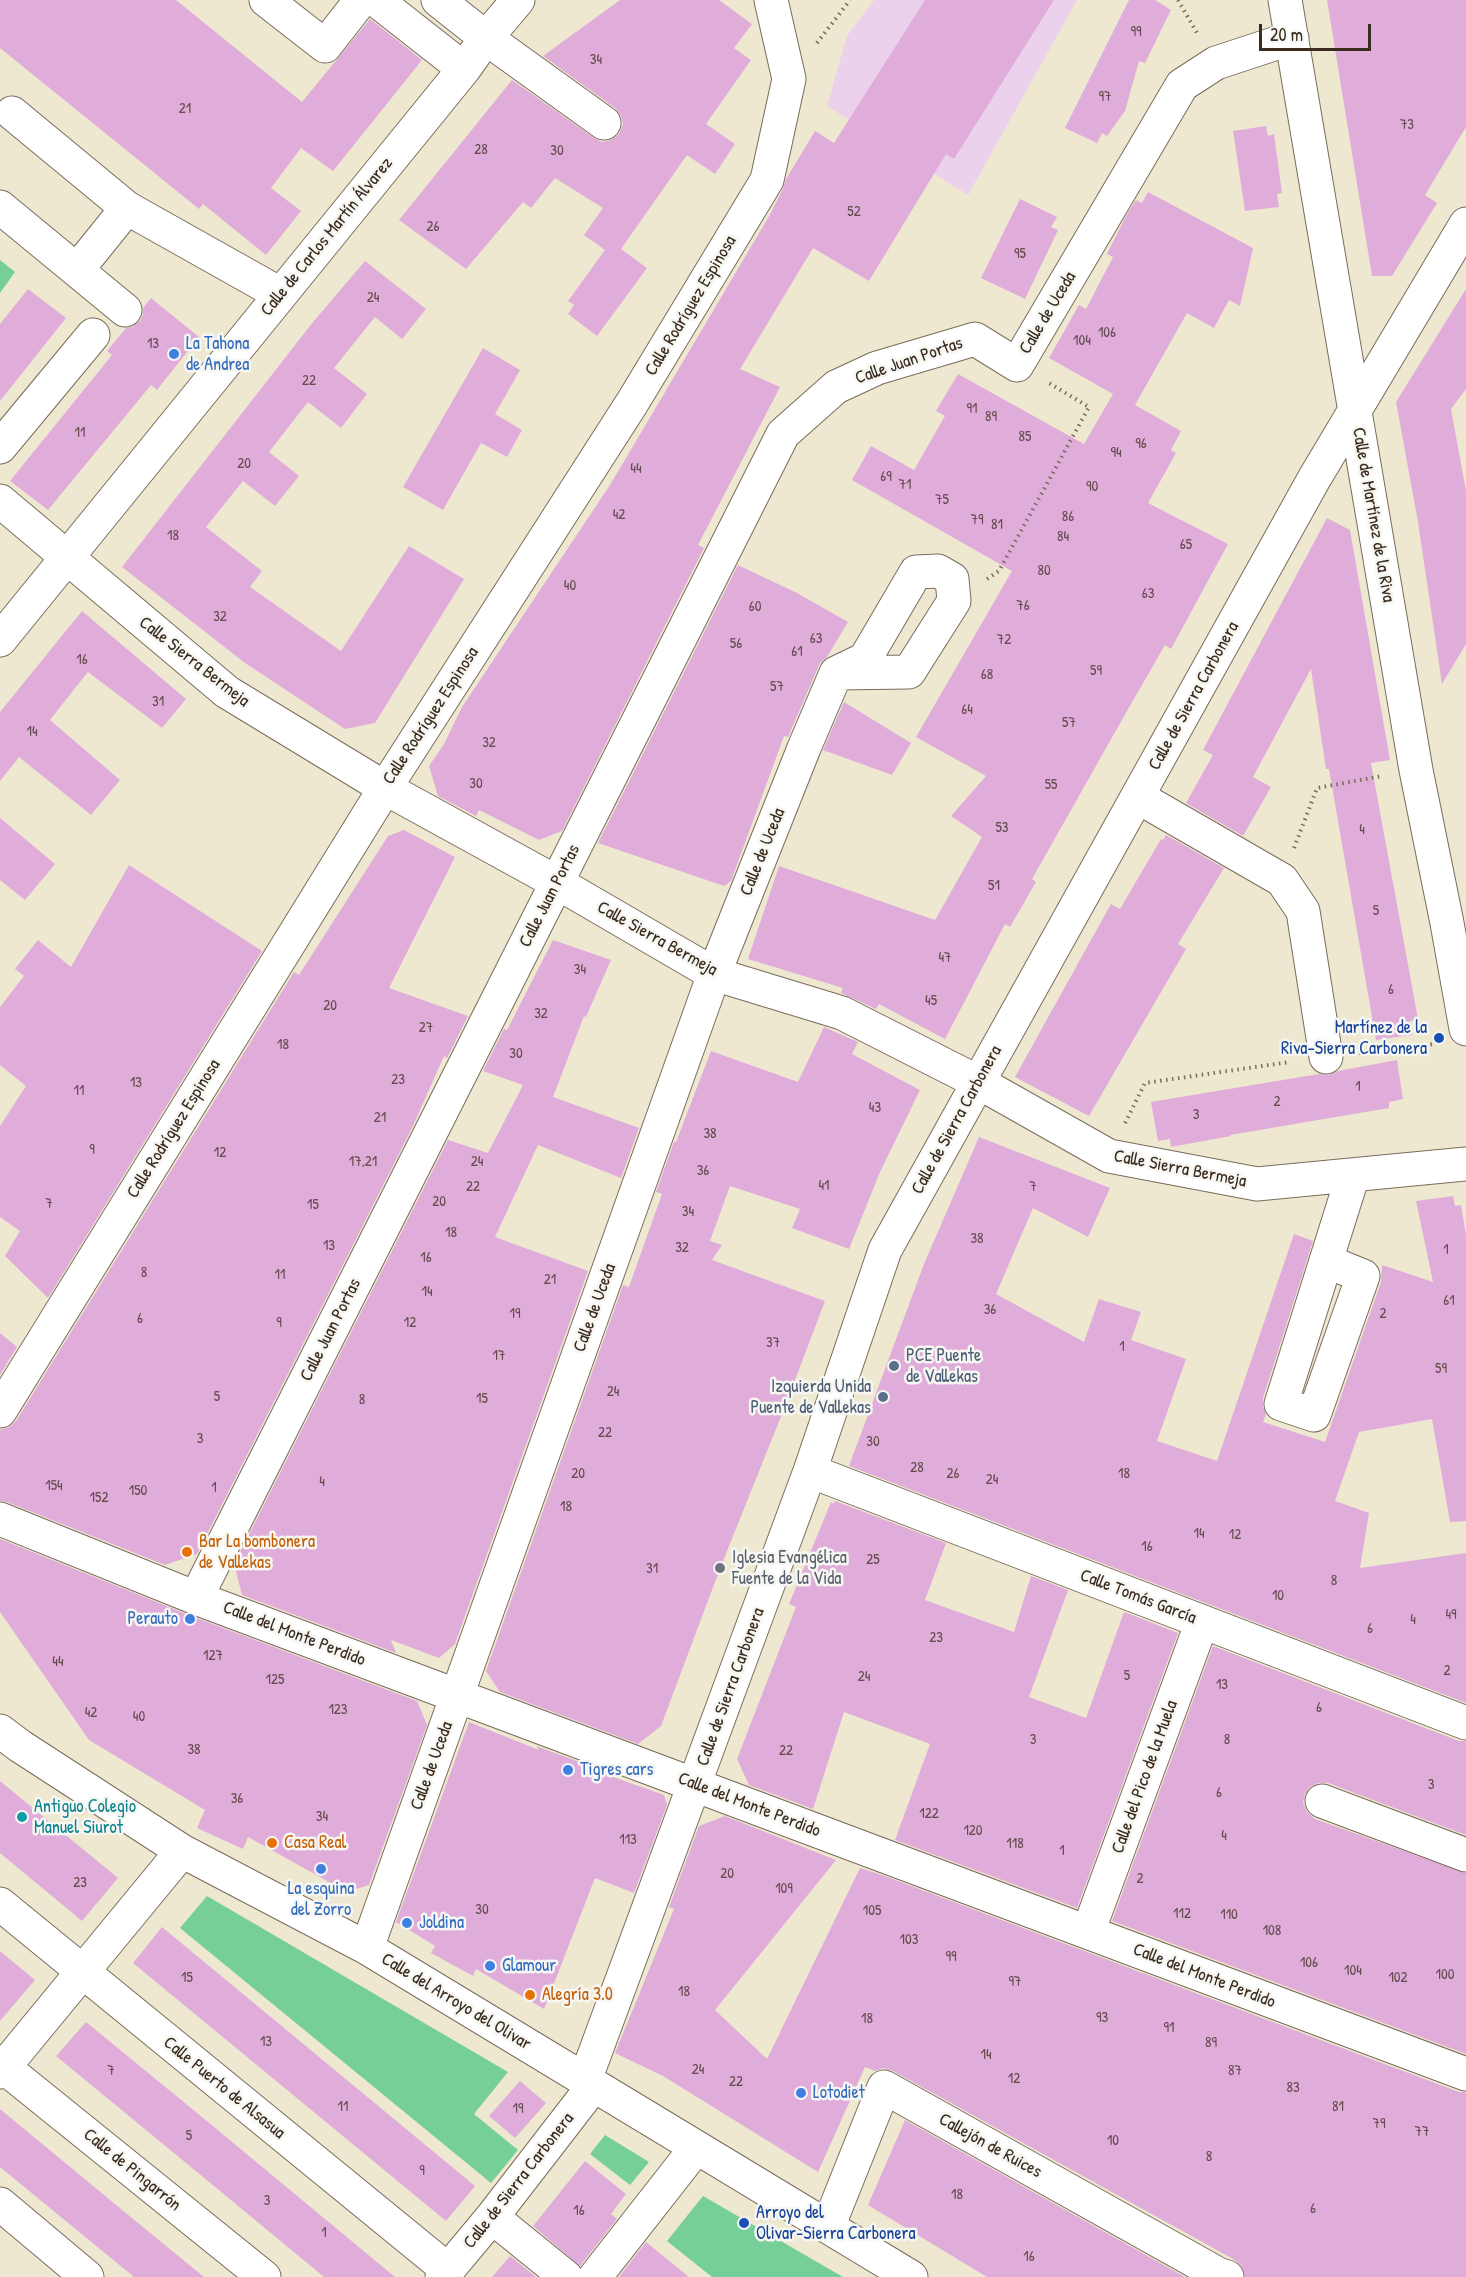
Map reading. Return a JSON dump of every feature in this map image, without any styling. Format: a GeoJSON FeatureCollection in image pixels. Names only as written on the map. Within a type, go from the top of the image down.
{"type":"FeatureCollection","features":[{"type":"Feature","properties":{"kind":"street"},"geometry":{"type":"LineString","coordinates":[[266,0],[325,46],[361,0]]}},
{"type":"Feature","properties":{"kind":"street"},"geometry":{"type":"LineString","coordinates":[[376,0],[465,69]]}},
{"type":"Feature","properties":{"kind":"street"},"geometry":{"type":"LineString","coordinates":[[438,0],[486,38],[604,123]]}},
{"type":"Feature","properties":{"kind":"street","name":"Calle de Carlos Martín Álvarez"},"geometry":{"type":"LineString","coordinates":[[0,640],[465,69],[486,38],[518,0]]}},
{"type":"Feature","properties":{"kind":"street","name":"Calle Rodríguez Espinosa"},"geometry":{"type":"LineString","coordinates":[[0,1411],[385,788],[632,403],[767,180],[789,79],[771,0]]}},
{"type":"Feature","properties":{"kind":"street","name":"Calle de Martínez de la Riva"},"geometry":{"type":"LineString","coordinates":[[1285,0],[1416,770],[1448,923],[1454,1036]]}},
{"type":"Feature","properties":{"kind":"street","name":"Calle de Uceda"},"geometry":{"type":"LineString","coordinates":[[1017,365],[1182,85],[1216,63],[1292,38]]}},
{"type":"Feature","properties":{"kind":"street"},"geometry":{"type":"LineString","coordinates":[[12,113],[127,208],[280,294]]}},
{"type":"Feature","properties":{"kind":"street"},"geometry":{"type":"LineString","coordinates":[[0,207],[125,310]]}},
{"type":"Feature","properties":{"kind":"street"},"geometry":{"type":"LineString","coordinates":[[76,270],[127,208]]}},
{"type":"Feature","properties":{"kind":"street","name":"Calle de Sierra Carbonera"},"geometry":{"type":"LineString","coordinates":[[445,2274],[492,2217],[589,2082],[810,1471],[885,1250],[1354,408],[1466,224]]}},
{"type":"Feature","properties":{"kind":"street"},"geometry":{"type":"LineString","coordinates":[[0,447],[93,335]]}},
{"type":"Feature","properties":{"kind":"street","name":"Calle Juan Portas"},"geometry":{"type":"LineString","coordinates":[[196,1598],[783,434],[836,387],[877,368],[975,339],[1017,365]]}},
{"type":"Feature","properties":{"kind":"street","name":"Calle Sierra Bermeja"},"geometry":{"type":"LineString","coordinates":[[0,501],[227,692],[385,788],[556,882],[714,974],[842,1013],[978,1082],[1109,1156],[1257,1184],[1466,1164]]}},
{"type":"Feature","properties":{"kind":"street"},"geometry":{"type":"LineString","coordinates":[[938,571],[952,579],[954,601],[909,672],[836,673],[865,658],[916,572],[938,571]]}},
{"type":"Feature","properties":{"kind":"street","name":"Calle de Uceda"},"geometry":{"type":"LineString","coordinates":[[367,1948],[714,974],[836,673]]}},
{"type":"Feature","properties":{"kind":"street"},"geometry":{"type":"LineString","coordinates":[[1138,797],[1282,880],[1303,911],[1326,1057]]}},
{"type":"Feature","properties":{"kind":"street"},"geometry":{"type":"LineString","coordinates":[[1448,923],[1466,890]]}},
{"type":"Feature","properties":{"kind":"street"},"geometry":{"type":"LineString","coordinates":[[1326,1261],[1353,1175]]}},
{"type":"Feature","properties":{"kind":"street","name":"Calle Tomás García"},"geometry":{"type":"LineString","coordinates":[[810,1471],[1466,1723]]}},
{"type":"Feature","properties":{"kind":"street","name":"Calle del Monte Perdido"},"geometry":{"type":"LineString","coordinates":[[0,1519],[196,1598],[1466,2074]]}},
{"type":"Feature","properties":{"kind":"street","name":"Calle del Pico de la Muela"},"geometry":{"type":"LineString","coordinates":[[1088,1932],[1202,1622]]}},
{"type":"Feature","properties":{"kind":"street","name":"Calle del Arroyo del Olivar"},"geometry":{"type":"LineString","coordinates":[[0,1731],[182,1851],[367,1948],[828,2227],[877,2268],[911,2277]]}},
{"type":"Feature","properties":{"kind":"street"},"geometry":{"type":"LineString","coordinates":[[1322,1801],[1466,1855]]}},
{"type":"Feature","properties":{"kind":"street"},"geometry":{"type":"LineString","coordinates":[[1,2068],[83,1973],[182,1851]]}},
{"type":"Feature","properties":{"kind":"street","name":"Calle Puerto de Alsasua"},"geometry":{"type":"LineString","coordinates":[[0,1904],[445,2274]]}},
{"type":"Feature","properties":{"kind":"street","name":"Calle de Pingarrón"},"geometry":{"type":"LineString","coordinates":[[1,2068],[264,2277]]}},
{"type":"Feature","properties":{"kind":"street","name":"Callejón de Ruices"},"geometry":{"type":"LineString","coordinates":[[828,2227],[884,2088],[1223,2276]]}},
{"type":"Feature","properties":{"kind":"street"},"geometry":{"type":"LineString","coordinates":[[595,2277],[696,2148]]}},
{"type":"Feature","properties":{"kind":"street"},"geometry":{"type":"LineString","coordinates":[[0,2204],[87,2277]]}},
{"type":"Feature","properties":{"kind":"street"},"geometry":{"type":"LineString","coordinates":[[492,2217],[566,2277]]}},
{"type":"Feature","properties":{"kind":"path"},"geometry":{"type":"LineString","coordinates":[[1178,0],[1201,39]]}},
{"type":"Feature","properties":{"kind":"path","name":"Calle de Uceda"},"geometry":{"type":"LineString","coordinates":[[954,601],[999,571],[1089,407],[1017,365]]}},
{"type":"Feature","properties":{"kind":"path"},"geometry":{"type":"LineString","coordinates":[[1282,880],[1317,788],[1416,770]]}},
{"type":"Feature","properties":{"kind":"path"},"geometry":{"type":"LineString","coordinates":[[1109,1156],[1145,1083],[1454,1036]]}},
{"type":"Feature","properties":{"kind":"shaded area"},"geometry":{"type":"Polygon","coordinates":[[[874,0],[1077,0],[968,195],[827,106],[847,36],[874,0]]]}},
{"type":"Feature","properties":{"kind":"green space"},"geometry":{"type":"Polygon","coordinates":[[[0,260],[15,272],[0,293],[0,260]]]}},
{"type":"Feature","properties":{"kind":"green space"},"geometry":{"type":"Polygon","coordinates":[[[207,1896],[508,2072],[474,2114],[518,2150],[491,2183],[180,1928],[207,1896]]]}},
{"type":"Feature","properties":{"kind":"green space"},"geometry":{"type":"Polygon","coordinates":[[[605,2135],[649,2162],[630,2185],[590,2154],[605,2135]]]}},
{"type":"Feature","properties":{"kind":"green space"},"geometry":{"type":"Polygon","coordinates":[[[703,2196],[843,2277],[712,2277],[667,2241],[703,2196]]]}},
{"type":"Feature","properties":{"kind":"building"},"geometry":{"type":"Polygon","coordinates":[[[0,0],[176,0],[302,102],[370,19],[422,60],[333,171],[301,148],[271,188],[301,211],[266,255],[203,204],[199,209],[0,48],[0,0]]]}},
{"type":"Feature","properties":{"kind":"building"},"geometry":{"type":"Polygon","coordinates":[[[620,0],[719,0],[752,24],[734,48],[751,60],[706,124],[735,144],[715,174],[687,155],[621,249],[647,268],[597,336],[568,314],[574,305],[568,301],[605,250],[584,235],[603,208],[555,178],[531,208],[523,202],[466,269],[399,220],[512,80],[594,138],[602,142],[611,140],[619,134],[623,124],[615,108],[543,56],[620,0]]]}},
{"type":"Feature","properties":{"kind":"building"},"geometry":{"type":"Polygon","coordinates":[[[925,0],[1054,0],[954,159],[946,154],[869,281],[813,248],[740,369],[780,387],[698,545],[704,548],[562,831],[539,840],[479,810],[476,816],[438,796],[429,766],[444,744],[462,707],[610,485],[768,218],[786,179],[815,131],[834,143],[925,0]]]}},
{"type":"Feature","properties":{"kind":"building"},"geometry":{"type":"Polygon","coordinates":[[[1129,0],[1155,0],[1171,10],[1145,63],[1139,61],[1125,111],[1107,136],[1102,133],[1097,143],[1065,128],[1129,0]]]}},
{"type":"Feature","properties":{"kind":"building"},"geometry":{"type":"Polygon","coordinates":[[[1327,0],[1466,0],[1466,127],[1425,195],[1437,203],[1392,276],[1372,276],[1327,0]]]}},
{"type":"Feature","properties":{"kind":"building"},"geometry":{"type":"Polygon","coordinates":[[[1266,126],[1268,136],[1274,134],[1282,193],[1277,194],[1279,207],[1245,211],[1233,131],[1266,126]]]}},
{"type":"Feature","properties":{"kind":"building"},"geometry":{"type":"Polygon","coordinates":[[[1148,192],[1253,248],[1240,306],[1229,300],[1214,328],[1187,313],[1135,405],[1181,431],[1171,450],[1176,453],[1148,503],[1228,544],[1171,649],[1165,645],[1127,711],[1032,879],[1036,882],[1010,927],[1005,924],[945,1039],[879,1004],[876,1009],[841,993],[843,988],[748,959],[779,866],[935,920],[982,837],[951,816],[986,776],[916,737],[1012,571],[852,480],[871,446],[914,470],[945,416],[936,411],[958,374],[1084,444],[1113,394],[1049,358],[1079,305],[1086,309],[1113,257],[1107,254],[1126,216],[1136,200],[1142,203],[1148,192]]]}},
{"type":"Feature","properties":{"kind":"building"},"geometry":{"type":"Polygon","coordinates":[[[1020,199],[1057,217],[1051,227],[1058,230],[1025,299],[981,278],[1020,199]]]}},
{"type":"Feature","properties":{"kind":"building"},"geometry":{"type":"Polygon","coordinates":[[[365,261],[426,309],[402,339],[375,317],[334,368],[367,394],[341,428],[308,402],[269,452],[299,476],[275,506],[243,481],[206,527],[262,571],[250,587],[341,651],[409,546],[464,579],[375,723],[345,729],[245,663],[122,567],[313,322],[365,261]]]}},
{"type":"Feature","properties":{"kind":"building"},"geometry":{"type":"Polygon","coordinates":[[[28,289],[66,318],[0,401],[0,324],[28,289]]]}},
{"type":"Feature","properties":{"kind":"building"},"geometry":{"type":"Polygon","coordinates":[[[1466,289],[1466,389],[1451,409],[1466,491],[1466,644],[1442,684],[1418,522],[1396,402],[1466,289]]]}},
{"type":"Feature","properties":{"kind":"building"},"geometry":{"type":"Polygon","coordinates":[[[151,298],[199,337],[157,390],[151,385],[48,510],[10,481],[112,355],[107,351],[126,328],[140,321],[143,308],[151,298]]]}},
{"type":"Feature","properties":{"kind":"building"},"geometry":{"type":"Polygon","coordinates":[[[483,348],[520,370],[495,414],[522,430],[507,457],[481,443],[443,510],[403,487],[483,348]]]}},
{"type":"Feature","properties":{"kind":"building"},"geometry":{"type":"Polygon","coordinates":[[[1327,518],[1350,530],[1390,760],[1371,763],[1418,1019],[1410,1021],[1412,1035],[1376,1040],[1329,769],[1326,769],[1311,669],[1253,777],[1271,787],[1243,836],[1186,803],[1213,755],[1203,750],[1327,518]]]}},
{"type":"Feature","properties":{"kind":"building"},"geometry":{"type":"Polygon","coordinates":[[[738,565],[797,593],[848,622],[827,657],[820,663],[788,737],[784,736],[731,881],[724,886],[598,843],[738,565]]]}},
{"type":"Feature","properties":{"kind":"building"},"geometry":{"type":"Polygon","coordinates":[[[82,611],[186,699],[162,728],[88,672],[50,720],[120,780],[91,815],[19,757],[0,781],[0,712],[82,611]]]}},
{"type":"Feature","properties":{"kind":"building"},"geometry":{"type":"Polygon","coordinates":[[[844,702],[911,743],[892,775],[823,750],[844,702]]]}},
{"type":"Feature","properties":{"kind":"building"},"geometry":{"type":"Polygon","coordinates":[[[0,818],[55,864],[25,900],[0,880],[0,818]]]}},
{"type":"Feature","properties":{"kind":"building"},"geometry":{"type":"Polygon","coordinates":[[[404,830],[455,857],[389,988],[468,1016],[447,1058],[444,1056],[412,1128],[197,1554],[165,1565],[0,1501],[0,1430],[16,1421],[294,972],[299,975],[388,836],[404,830]]]}},
{"type":"Feature","properties":{"kind":"building"},"geometry":{"type":"Polygon","coordinates":[[[1166,835],[1224,868],[1178,944],[1186,949],[1089,1116],[1015,1077],[1111,904],[1120,909],[1161,839],[1163,840],[1166,835]]]}},
{"type":"Feature","properties":{"kind":"building"},"geometry":{"type":"Polygon","coordinates":[[[129,865],[262,951],[48,1298],[5,1256],[20,1231],[0,1217],[0,1126],[26,1086],[0,1065],[0,1007],[24,976],[15,969],[38,940],[71,967],[129,865]]]}},
{"type":"Feature","properties":{"kind":"building"},"geometry":{"type":"Polygon","coordinates":[[[553,940],[611,960],[586,1017],[584,1016],[553,1097],[639,1128],[621,1178],[538,1145],[495,1237],[588,1271],[455,1644],[439,1658],[391,1640],[396,1653],[242,1595],[234,1564],[448,1140],[488,1153],[523,1085],[483,1071],[504,1029],[507,1030],[553,940]]]}},
{"type":"Feature","properties":{"kind":"building"},"geometry":{"type":"Polygon","coordinates":[[[824,1027],[858,1042],[852,1054],[920,1090],[880,1172],[849,1249],[792,1228],[800,1209],[730,1186],[710,1241],[722,1245],[712,1260],[825,1301],[661,1726],[638,1744],[500,1692],[486,1671],[623,1285],[629,1287],[662,1194],[656,1192],[674,1142],[676,1142],[711,1051],[798,1082],[824,1027]]]}},
{"type":"Feature","properties":{"kind":"building"},"geometry":{"type":"Polygon","coordinates":[[[1397,1060],[1403,1099],[1389,1102],[1389,1108],[1171,1147],[1170,1139],[1158,1141],[1151,1102],[1319,1074],[1329,1075],[1338,1071],[1397,1060]]]}},
{"type":"Feature","properties":{"kind":"building"},"geometry":{"type":"Polygon","coordinates":[[[979,1137],[1110,1188],[1088,1237],[1033,1208],[996,1294],[1084,1342],[1099,1299],[1141,1312],[1131,1340],[1186,1359],[1157,1441],[1217,1461],[1294,1234],[1313,1241],[1263,1398],[1266,1414],[1263,1422],[1325,1442],[1381,1282],[1382,1265],[1433,1282],[1416,1201],[1453,1196],[1455,1206],[1461,1205],[1466,1235],[1466,1521],[1450,1522],[1432,1419],[1359,1432],[1335,1501],[1369,1513],[1360,1568],[1466,1553],[1466,1703],[849,1466],[924,1264],[979,1137]]]}},
{"type":"Feature","properties":{"kind":"building"},"geometry":{"type":"Polygon","coordinates":[[[0,1333],[17,1347],[0,1375],[0,1333]]]}},
{"type":"Feature","properties":{"kind":"building"},"geometry":{"type":"Polygon","coordinates":[[[835,1501],[946,1543],[925,1600],[1014,1632],[1031,1576],[1068,1590],[1029,1697],[1086,1718],[1124,1612],[1178,1633],[1077,1908],[895,1840],[930,1744],[844,1712],[813,1809],[749,1785],[737,1759],[796,1607],[789,1604],[831,1502],[834,1504],[835,1501]]]}},
{"type":"Feature","properties":{"kind":"building"},"geometry":{"type":"Polygon","coordinates":[[[0,1539],[189,1615],[417,1701],[427,1725],[369,1885],[347,1892],[248,1837],[243,1849],[197,1828],[205,1810],[89,1740],[0,1612],[0,1539]]]}},
{"type":"Feature","properties":{"kind":"building"},"geometry":{"type":"Polygon","coordinates":[[[1213,1646],[1459,1741],[1466,1741],[1466,1835],[1328,1783],[1318,1783],[1310,1787],[1303,1803],[1307,1812],[1315,1819],[1466,1873],[1466,2054],[1112,1921],[1213,1646]]]}},
{"type":"Feature","properties":{"kind":"building"},"geometry":{"type":"Polygon","coordinates":[[[469,1722],[664,1795],[667,1805],[634,1893],[595,1878],[544,2009],[476,1969],[473,1976],[431,1953],[435,1946],[396,1922],[469,1722]]]}},
{"type":"Feature","properties":{"kind":"building","name":"Antiguo Colegio Manuel Siurot"},"geometry":{"type":"Polygon","coordinates":[[[0,1781],[118,1878],[82,1921],[0,1853],[0,1781]]]}},
{"type":"Feature","properties":{"kind":"building"},"geometry":{"type":"Polygon","coordinates":[[[725,1816],[836,1860],[715,2010],[767,2059],[860,1868],[1459,2092],[1466,2092],[1466,2277],[1245,2277],[1241,2265],[1233,2259],[884,2068],[875,2071],[865,2067],[818,2172],[663,2076],[615,2053],[674,1909],[669,1907],[699,1826],[725,1816]]]}},
{"type":"Feature","properties":{"kind":"building"},"geometry":{"type":"Polygon","coordinates":[[[162,1927],[475,2186],[446,2221],[133,1963],[162,1927]]]}},
{"type":"Feature","properties":{"kind":"building"},"geometry":{"type":"Polygon","coordinates":[[[0,1951],[35,1980],[0,2021],[0,1951]]]}},
{"type":"Feature","properties":{"kind":"building"},"geometry":{"type":"Polygon","coordinates":[[[86,2022],[395,2277],[324,2277],[56,2056],[86,2022]]]}},
{"type":"Feature","properties":{"kind":"building"},"geometry":{"type":"Polygon","coordinates":[[[520,2081],[546,2103],[515,2138],[489,2116],[520,2081]]]}},
{"type":"Feature","properties":{"kind":"building"},"geometry":{"type":"Polygon","coordinates":[[[0,2109],[204,2277],[134,2277],[0,2167],[0,2109]]]}},
{"type":"Feature","properties":{"kind":"building"},"geometry":{"type":"Polygon","coordinates":[[[905,2120],[1185,2277],[987,2277],[868,2205],[905,2120]]]}},
{"type":"Feature","properties":{"kind":"building"},"geometry":{"type":"Polygon","coordinates":[[[585,2161],[626,2194],[611,2214],[617,2219],[580,2266],[533,2226],[585,2161]]]}},
{"type":"Feature","properties":{"kind":"building"},"geometry":{"type":"Polygon","coordinates":[[[646,2242],[689,2277],[619,2277],[646,2242]]]}},
{"type":"Feature","properties":{"kind":"building"},"geometry":{"type":"Polygon","coordinates":[[[510,2256],[536,2277],[492,2277],[510,2256]]]}},
{"type":"Feature","properties":{"kind":"place","name":"La Tahona de Andrea"},"geometry":{"type":"Point","coordinates":[174,354]}},
{"type":"Feature","properties":{"kind":"place","name":"Martínez de la Riva-Sierra Carbonera"},"geometry":{"type":"Point","coordinates":[1439,1038]}},
{"type":"Feature","properties":{"kind":"place","name":"PCE Puente de Vallekas"},"geometry":{"type":"Point","coordinates":[894,1366]}},
{"type":"Feature","properties":{"kind":"place","name":"Izquierda Unida Puente de Vallekas"},"geometry":{"type":"Point","coordinates":[883,1397]}},
{"type":"Feature","properties":{"kind":"place","name":"Bar La bombonera de Vallekas"},"geometry":{"type":"Point","coordinates":[187,1552]}},
{"type":"Feature","properties":{"kind":"place","name":"Iglesia Evangélica Fuente de la Vida"},"geometry":{"type":"Point","coordinates":[720,1568]}},
{"type":"Feature","properties":{"kind":"place","name":"Perauto"},"geometry":{"type":"Point","coordinates":[190,1619]}},
{"type":"Feature","properties":{"kind":"place","name":"Tigres cars"},"geometry":{"type":"Point","coordinates":[568,1770]}},
{"type":"Feature","properties":{"kind":"place","name":"Antiguo Colegio Manuel Siurot"},"geometry":{"type":"Point","coordinates":[22,1817]}},
{"type":"Feature","properties":{"kind":"place","name":"Casa Real"},"geometry":{"type":"Point","coordinates":[272,1843]}},
{"type":"Feature","properties":{"kind":"place","name":"La esquina del Zorro"},"geometry":{"type":"Point","coordinates":[321,1869]}},
{"type":"Feature","properties":{"kind":"place","name":"Joldina"},"geometry":{"type":"Point","coordinates":[407,1923]}},
{"type":"Feature","properties":{"kind":"place","name":"Glamour"},"geometry":{"type":"Point","coordinates":[490,1966]}},
{"type":"Feature","properties":{"kind":"place","name":"Alegría 3.0"},"geometry":{"type":"Point","coordinates":[530,1995]}},
{"type":"Feature","properties":{"kind":"place","name":"Lotodiet"},"geometry":{"type":"Point","coordinates":[801,2093]}},
{"type":"Feature","properties":{"kind":"place","name":"Arroyo del Olivar-Sierra Carbonera"},"geometry":{"type":"Point","coordinates":[744,2223]}}]}
